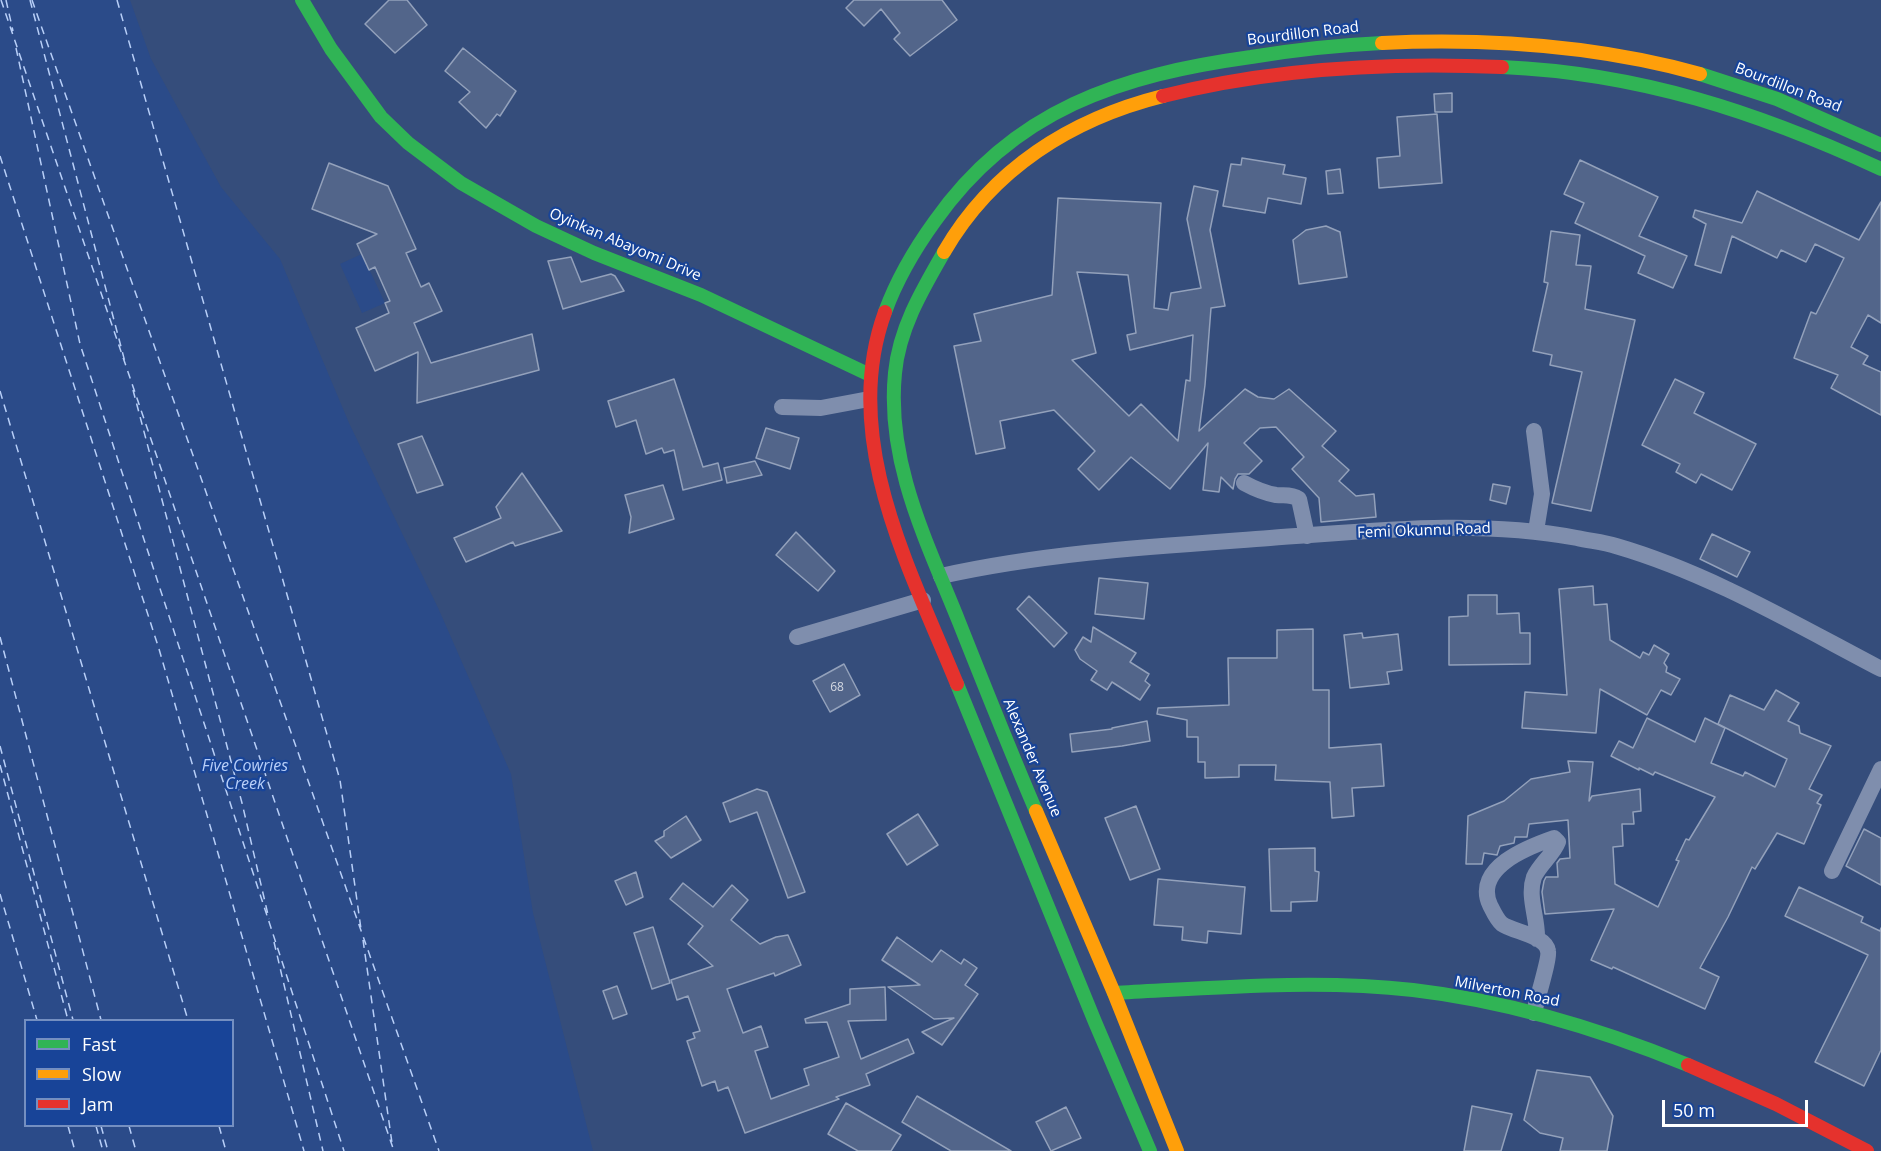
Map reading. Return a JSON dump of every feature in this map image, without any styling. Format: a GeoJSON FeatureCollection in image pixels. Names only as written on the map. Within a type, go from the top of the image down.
{"type":"FeatureCollection","features":[{"type":"Feature","properties":{"kind":"main road","name":"Oyinkan Abayomi Drive"},"geometry":{"type":"LineString","coordinates":[[302,0],[331,49],[381,117],[408,143],[461,183],[555,235],[594,253],[701,295],[870,375]]}},
{"type":"Feature","properties":{"kind":"main road","name":"Bourdillon Road"},"geometry":{"type":"LineString","coordinates":[[870,375],[884,311],[901,271],[967,179],[1017,136],[1086,96],[1154,75],[1273,53],[1364,43],[1456,40],[1544,45],[1599,52],[1701,73],[1787,103],[1881,145]]}},
{"type":"Feature","properties":{"kind":"main road","name":"Alexander Avenue"},"geometry":{"type":"LineString","coordinates":[[1177,1151],[1114,993],[1016,765],[941,576],[928,550],[917,520],[903,463],[895,412],[895,368],[900,343],[921,291],[966,215],[1012,169],[1059,136],[1144,101],[1220,83],[1312,70],[1413,64],[1463,64],[1573,72],[1665,90],[1714,102],[1801,133],[1881,169]]}},
{"type":"Feature","properties":{"kind":"main road"},"geometry":{"type":"LineString","coordinates":[[870,375],[869,399],[872,430],[885,498],[902,549],[1150,1151]]}},
{"type":"Feature","properties":{"kind":"main road"},"geometry":{"type":"LineString","coordinates":[[993,773],[1016,765]]}},
{"type":"Feature","properties":{"kind":"main road","name":"Milverton Road"},"geometry":{"type":"LineString","coordinates":[[1114,993],[1326,985],[1414,990],[1534,1013],[1560,1019],[1658,1052],[1747,1090],[1867,1151]]}},
{"type":"Feature","properties":{"kind":"street"},"geometry":{"type":"LineString","coordinates":[[782,407],[821,408],[869,399]]}},
{"type":"Feature","properties":{"kind":"street"},"geometry":{"type":"LineString","coordinates":[[1534,431],[1542,494],[1536,531]]}},
{"type":"Feature","properties":{"kind":"street"},"geometry":{"type":"LineString","coordinates":[[1244,483],[1258,491],[1275,495],[1292,495],[1299,499],[1307,536]]}},
{"type":"Feature","properties":{"kind":"street","name":"Femi Okunnu Road"},"geometry":{"type":"LineString","coordinates":[[941,576],[987,566],[1148,547],[1434,527],[1536,531],[1614,545],[1670,564],[1722,587],[1881,669]]}},
{"type":"Feature","properties":{"kind":"street"},"geometry":{"type":"LineString","coordinates":[[797,637],[923,600]]}},
{"type":"Feature","properties":{"kind":"street"},"geometry":{"type":"LineString","coordinates":[[1832,871],[1881,769]]}},
{"type":"Feature","properties":{"kind":"street"},"geometry":{"type":"LineString","coordinates":[[1534,1013],[1541,979],[1548,960],[1548,950],[1544,943],[1537,939],[1502,924],[1486,897],[1493,873],[1512,856],[1554,838],[1558,842],[1554,853],[1535,875],[1532,885],[1531,901],[1538,925],[1537,939]]}},
{"type":"Feature","properties":{"kind":"water","name":"Five Cowries Creek"},"geometry":{"type":"Polygon","coordinates":[[[0,0],[130,0],[151,59],[221,187],[280,259],[349,423],[439,610],[511,774],[533,913],[593,1151],[0,1151],[0,0]]]}},
{"type":"Feature","properties":{"kind":"water"},"geometry":{"type":"Polygon","coordinates":[[[362,254],[385,303],[362,313],[340,264],[362,254]]]}},
{"type":"Feature","properties":{"kind":"building"},"geometry":{"type":"Polygon","coordinates":[[[389,0],[407,0],[427,25],[395,53],[365,24],[389,0]]]}},
{"type":"Feature","properties":{"kind":"building"},"geometry":{"type":"Polygon","coordinates":[[[854,0],[942,0],[957,20],[910,56],[894,39],[900,33],[881,9],[864,26],[846,8],[854,0]]]}},
{"type":"Feature","properties":{"kind":"building"},"geometry":{"type":"Polygon","coordinates":[[[463,48],[516,91],[500,116],[497,114],[486,128],[459,102],[470,92],[445,71],[463,48]]]}},
{"type":"Feature","properties":{"kind":"building"},"geometry":{"type":"Polygon","coordinates":[[[1452,93],[1452,112],[1435,112],[1434,94],[1452,93]]]}},
{"type":"Feature","properties":{"kind":"building"},"geometry":{"type":"Polygon","coordinates":[[[1437,114],[1442,183],[1379,188],[1377,158],[1400,156],[1397,117],[1437,114]]]}},
{"type":"Feature","properties":{"kind":"building"},"geometry":{"type":"Polygon","coordinates":[[[1242,158],[1285,165],[1283,174],[1306,178],[1301,204],[1268,198],[1265,213],[1223,206],[1231,164],[1241,165],[1242,158]]]}},
{"type":"Feature","properties":{"kind":"building"},"geometry":{"type":"Polygon","coordinates":[[[1580,160],[1658,197],[1639,236],[1687,256],[1673,288],[1638,273],[1645,256],[1575,223],[1584,203],[1564,194],[1580,160]]]}},
{"type":"Feature","properties":{"kind":"building"},"geometry":{"type":"Polygon","coordinates":[[[329,163],[388,186],[416,249],[406,253],[421,287],[429,283],[442,311],[414,323],[431,363],[532,334],[539,370],[417,403],[418,352],[375,371],[356,328],[389,313],[385,303],[390,301],[375,267],[369,270],[357,244],[377,234],[312,209],[329,163]]]}},
{"type":"Feature","properties":{"kind":"building"},"geometry":{"type":"Polygon","coordinates":[[[1340,169],[1343,193],[1328,194],[1326,171],[1340,169]]]}},
{"type":"Feature","properties":{"kind":"building"},"geometry":{"type":"Polygon","coordinates":[[[1194,186],[1218,191],[1210,230],[1225,306],[1211,308],[1199,431],[1245,389],[1258,397],[1274,399],[1289,389],[1336,431],[1322,446],[1349,470],[1339,481],[1356,496],[1374,494],[1376,517],[1321,522],[1319,498],[1292,469],[1304,457],[1276,427],[1260,428],[1244,443],[1262,461],[1249,474],[1238,474],[1233,489],[1221,477],[1219,492],[1203,490],[1208,443],[1170,489],[1131,457],[1099,490],[1078,469],[1095,451],[1054,410],[1000,421],[1005,448],[976,454],[954,346],[981,341],[974,314],[1052,295],[1058,198],[1161,203],[1154,308],[1168,310],[1171,293],[1201,288],[1187,219],[1194,186]],[[1077,272],[1096,353],[1072,360],[1129,416],[1141,404],[1178,441],[1186,380],[1190,381],[1193,335],[1130,350],[1127,335],[1136,333],[1128,275],[1077,272]]]}},
{"type":"Feature","properties":{"kind":"building"},"geometry":{"type":"Polygon","coordinates":[[[1757,191],[1859,240],[1881,202],[1881,323],[1868,315],[1851,347],[1868,356],[1863,364],[1881,372],[1881,415],[1831,388],[1838,375],[1794,358],[1811,312],[1816,314],[1844,258],[1815,244],[1806,262],[1781,250],[1777,258],[1732,236],[1721,273],[1695,265],[1706,224],[1693,217],[1695,210],[1742,223],[1757,191]]]}},
{"type":"Feature","properties":{"kind":"building"},"geometry":{"type":"Polygon","coordinates":[[[1326,226],[1340,232],[1347,277],[1299,284],[1293,240],[1306,230],[1326,226]]]}},
{"type":"Feature","properties":{"kind":"building"},"geometry":{"type":"Polygon","coordinates":[[[1551,231],[1580,235],[1576,265],[1591,266],[1585,309],[1635,320],[1591,511],[1552,503],[1582,372],[1550,365],[1552,355],[1533,351],[1548,283],[1544,282],[1551,231]]]}},
{"type":"Feature","properties":{"kind":"building"},"geometry":{"type":"Polygon","coordinates":[[[571,257],[581,282],[611,274],[615,276],[624,291],[563,309],[548,261],[571,257]]]}},
{"type":"Feature","properties":{"kind":"building"},"geometry":{"type":"Polygon","coordinates":[[[674,379],[703,467],[718,463],[722,480],[683,490],[674,450],[664,453],[662,448],[646,454],[636,420],[616,427],[608,401],[674,379]]]}},
{"type":"Feature","properties":{"kind":"building"},"geometry":{"type":"Polygon","coordinates":[[[1675,379],[1704,393],[1694,413],[1756,444],[1732,490],[1701,474],[1696,483],[1676,472],[1680,464],[1642,445],[1675,379]]]}},
{"type":"Feature","properties":{"kind":"building"},"geometry":{"type":"Polygon","coordinates":[[[766,428],[799,438],[790,469],[756,458],[766,428]]]}},
{"type":"Feature","properties":{"kind":"building"},"geometry":{"type":"Polygon","coordinates":[[[422,436],[443,485],[417,493],[398,444],[422,436]]]}},
{"type":"Feature","properties":{"kind":"building"},"geometry":{"type":"Polygon","coordinates":[[[755,461],[762,475],[727,483],[724,468],[755,461]]]}},
{"type":"Feature","properties":{"kind":"building"},"geometry":{"type":"Polygon","coordinates":[[[522,473],[562,531],[515,546],[513,542],[466,562],[454,538],[501,518],[496,507],[522,473]]]}},
{"type":"Feature","properties":{"kind":"building"},"geometry":{"type":"Polygon","coordinates":[[[1493,484],[1510,487],[1506,504],[1490,500],[1493,484]]]}},
{"type":"Feature","properties":{"kind":"building"},"geometry":{"type":"Polygon","coordinates":[[[663,485],[674,519],[629,533],[631,517],[625,495],[663,485]]]}},
{"type":"Feature","properties":{"kind":"building"},"geometry":{"type":"Polygon","coordinates":[[[796,532],[835,571],[818,591],[776,555],[796,532]]]}},
{"type":"Feature","properties":{"kind":"building"},"geometry":{"type":"Polygon","coordinates":[[[1712,534],[1750,552],[1737,577],[1700,559],[1712,534]]]}},
{"type":"Feature","properties":{"kind":"building"},"geometry":{"type":"Polygon","coordinates":[[[1099,578],[1148,583],[1144,619],[1095,614],[1099,578]]]}},
{"type":"Feature","properties":{"kind":"building"},"geometry":{"type":"Polygon","coordinates":[[[1593,586],[1594,605],[1607,604],[1610,640],[1640,658],[1643,652],[1649,655],[1654,645],[1669,654],[1664,663],[1667,667],[1666,672],[1680,679],[1671,695],[1661,690],[1647,715],[1600,689],[1596,733],[1522,728],[1525,692],[1567,695],[1559,589],[1593,586]]]}},
{"type":"Feature","properties":{"kind":"building"},"geometry":{"type":"Polygon","coordinates":[[[1468,595],[1497,595],[1497,614],[1519,613],[1520,633],[1530,633],[1530,664],[1449,665],[1449,617],[1468,616],[1468,595]]]}},
{"type":"Feature","properties":{"kind":"building"},"geometry":{"type":"Polygon","coordinates":[[[1029,596],[1067,633],[1054,647],[1017,609],[1029,596]]]}},
{"type":"Feature","properties":{"kind":"building"},"geometry":{"type":"Polygon","coordinates":[[[1093,627],[1136,653],[1130,662],[1149,674],[1145,681],[1150,685],[1140,700],[1112,682],[1107,690],[1091,680],[1097,671],[1080,659],[1075,650],[1083,637],[1091,642],[1093,627]]]}},
{"type":"Feature","properties":{"kind":"building"},"geometry":{"type":"Polygon","coordinates":[[[1313,629],[1313,690],[1329,690],[1329,748],[1381,744],[1384,786],[1352,788],[1354,816],[1332,818],[1330,782],[1275,780],[1276,765],[1239,765],[1239,777],[1205,778],[1205,762],[1198,762],[1198,737],[1187,737],[1187,720],[1157,714],[1158,708],[1229,705],[1228,658],[1277,658],[1277,630],[1313,629]]]}},
{"type":"Feature","properties":{"kind":"building"},"geometry":{"type":"Polygon","coordinates":[[[1362,633],[1363,638],[1398,634],[1402,670],[1387,672],[1389,684],[1350,688],[1344,635],[1362,633]]]}},
{"type":"Feature","properties":{"kind":"building"},"geometry":{"type":"Polygon","coordinates":[[[844,664],[860,695],[830,712],[813,681],[844,664]]]}},
{"type":"Feature","properties":{"kind":"building"},"geometry":{"type":"Polygon","coordinates":[[[1776,690],[1799,703],[1788,721],[1799,726],[1800,733],[1831,746],[1809,789],[1822,795],[1817,803],[1821,805],[1804,844],[1777,833],[1755,869],[1752,867],[1700,968],[1719,977],[1705,1009],[1613,967],[1612,969],[1591,960],[1614,909],[1545,914],[1542,892],[1544,881],[1546,877],[1558,877],[1557,863],[1560,859],[1570,858],[1568,820],[1529,824],[1527,837],[1515,837],[1514,843],[1500,846],[1497,855],[1484,853],[1482,864],[1466,864],[1468,816],[1504,801],[1531,779],[1570,772],[1568,761],[1593,762],[1589,801],[1592,796],[1640,789],[1641,811],[1633,812],[1634,824],[1622,824],[1623,846],[1613,847],[1615,884],[1658,907],[1679,861],[1676,860],[1686,839],[1689,840],[1715,797],[1655,772],[1653,775],[1639,768],[1639,770],[1611,756],[1619,741],[1633,748],[1647,718],[1695,742],[1705,718],[1725,728],[1711,763],[1743,776],[1745,772],[1775,787],[1787,759],[1718,724],[1730,695],[1764,710],[1776,690]]]}},
{"type":"Feature","properties":{"kind":"building"},"geometry":{"type":"Polygon","coordinates":[[[1147,721],[1150,741],[1072,752],[1070,734],[1112,729],[1147,721]]]}},
{"type":"Feature","properties":{"kind":"building"},"geometry":{"type":"Polygon","coordinates":[[[757,789],[767,792],[805,892],[788,898],[757,812],[730,822],[723,803],[757,789]]]}},
{"type":"Feature","properties":{"kind":"building"},"geometry":{"type":"Polygon","coordinates":[[[1136,806],[1160,869],[1130,880],[1105,818],[1136,806]]]}},
{"type":"Feature","properties":{"kind":"building"},"geometry":{"type":"Polygon","coordinates":[[[918,814],[938,845],[907,865],[887,834],[918,814]]]}},
{"type":"Feature","properties":{"kind":"building"},"geometry":{"type":"Polygon","coordinates":[[[686,816],[701,840],[671,858],[655,841],[664,836],[664,831],[686,816]]]}},
{"type":"Feature","properties":{"kind":"building"},"geometry":{"type":"Polygon","coordinates":[[[1864,829],[1881,838],[1881,885],[1846,866],[1864,829]]]}},
{"type":"Feature","properties":{"kind":"building"},"geometry":{"type":"Polygon","coordinates":[[[1315,848],[1315,871],[1319,872],[1317,901],[1291,902],[1291,911],[1271,911],[1269,849],[1315,848]]]}},
{"type":"Feature","properties":{"kind":"building"},"geometry":{"type":"Polygon","coordinates":[[[636,872],[643,897],[626,905],[615,881],[636,872]]]}},
{"type":"Feature","properties":{"kind":"building"},"geometry":{"type":"Polygon","coordinates":[[[1158,879],[1245,887],[1241,934],[1208,931],[1207,943],[1182,940],[1183,927],[1154,925],[1158,879]]]}},
{"type":"Feature","properties":{"kind":"building"},"geometry":{"type":"Polygon","coordinates":[[[683,883],[713,907],[732,885],[748,900],[731,920],[760,944],[788,935],[801,965],[775,976],[774,973],[727,989],[743,1033],[761,1026],[768,1047],[755,1051],[771,1099],[809,1085],[804,1069],[839,1057],[827,1022],[806,1023],[805,1019],[850,1004],[850,989],[885,987],[886,1020],[848,1021],[861,1059],[908,1039],[914,1053],[866,1074],[870,1085],[836,1097],[839,1099],[745,1133],[728,1087],[718,1091],[715,1081],[702,1086],[687,1041],[695,1038],[693,1033],[700,1031],[688,996],[677,1000],[671,980],[713,966],[688,944],[703,926],[670,899],[683,883]]]}},
{"type":"Feature","properties":{"kind":"building"},"geometry":{"type":"Polygon","coordinates":[[[1799,887],[1863,917],[1861,922],[1880,931],[1881,928],[1881,1050],[1864,1086],[1815,1062],[1868,955],[1785,916],[1799,887]]]}},
{"type":"Feature","properties":{"kind":"building"},"geometry":{"type":"Polygon","coordinates":[[[653,927],[670,983],[652,989],[634,933],[653,927]]]}},
{"type":"Feature","properties":{"kind":"building"},"geometry":{"type":"Polygon","coordinates":[[[897,937],[932,962],[941,950],[961,964],[964,959],[977,968],[965,985],[978,994],[942,1045],[922,1032],[954,1018],[934,1019],[888,987],[920,985],[882,960],[897,937]]]}},
{"type":"Feature","properties":{"kind":"building"},"geometry":{"type":"Polygon","coordinates":[[[617,986],[627,1014],[613,1019],[603,991],[617,986]]]}},
{"type":"Feature","properties":{"kind":"building"},"geometry":{"type":"Polygon","coordinates":[[[1537,1070],[1590,1077],[1613,1116],[1607,1151],[1560,1151],[1563,1138],[1540,1133],[1524,1120],[1537,1070]]]}},
{"type":"Feature","properties":{"kind":"building"},"geometry":{"type":"Polygon","coordinates":[[[917,1096],[1011,1151],[951,1151],[902,1122],[917,1096]]]}},
{"type":"Feature","properties":{"kind":"building"},"geometry":{"type":"Polygon","coordinates":[[[846,1103],[901,1135],[891,1151],[858,1151],[828,1134],[846,1103]]]}},
{"type":"Feature","properties":{"kind":"building"},"geometry":{"type":"Polygon","coordinates":[[[1472,1106],[1512,1114],[1501,1151],[1464,1151],[1472,1106]]]}},
{"type":"Feature","properties":{"kind":"building"},"geometry":{"type":"Polygon","coordinates":[[[1066,1107],[1081,1138],[1051,1151],[1036,1122],[1066,1107]]]}},
{"type":"Feature","properties":{"kind":"ferry route"},"geometry":{"type":"LineString","coordinates":[[1,0],[394,1151]]}},
{"type":"Feature","properties":{"kind":"ferry route"},"geometry":{"type":"LineString","coordinates":[[6,0],[13,31]]}},
{"type":"Feature","properties":{"kind":"ferry route"},"geometry":{"type":"LineString","coordinates":[[30,0],[125,362]]}},
{"type":"Feature","properties":{"kind":"ferry route"},"geometry":{"type":"LineString","coordinates":[[32,0],[439,1151]]}},
{"type":"Feature","properties":{"kind":"ferry route"},"geometry":{"type":"LineString","coordinates":[[117,0],[340,780],[361,929]]}},
{"type":"Feature","properties":{"kind":"ferry route"},"geometry":{"type":"LineString","coordinates":[[16,48],[80,344],[344,1151]]}},
{"type":"Feature","properties":{"kind":"ferry route"},"geometry":{"type":"LineString","coordinates":[[0,156],[159,649],[304,1151]]}},
{"type":"Feature","properties":{"kind":"ferry route"},"geometry":{"type":"LineString","coordinates":[[133,390],[242,803],[269,919]]}},
{"type":"Feature","properties":{"kind":"ferry route"},"geometry":{"type":"LineString","coordinates":[[0,391],[188,1019]]}},
{"type":"Feature","properties":{"kind":"ferry route"},"geometry":{"type":"LineString","coordinates":[[0,637],[101,1019]]}},
{"type":"Feature","properties":{"kind":"ferry route"},"geometry":{"type":"LineString","coordinates":[[0,746],[73,1019]]}},
{"type":"Feature","properties":{"kind":"ferry route"},"geometry":{"type":"LineString","coordinates":[[0,765],[68,1019]]}},
{"type":"Feature","properties":{"kind":"ferry route"},"geometry":{"type":"LineString","coordinates":[[0,894],[37,1019]]}},
{"type":"Feature","properties":{"kind":"ferry route"},"geometry":{"type":"LineString","coordinates":[[363,940],[392,1143]]}},
{"type":"Feature","properties":{"kind":"ferry route"},"geometry":{"type":"LineString","coordinates":[[274,942],[323,1151]]}},
{"type":"Feature","properties":{"kind":"ferry route"},"geometry":{"type":"LineString","coordinates":[[68,1127],[75,1151]]}},
{"type":"Feature","properties":{"kind":"ferry route"},"geometry":{"type":"LineString","coordinates":[[96,1127],[103,1151]]}},
{"type":"Feature","properties":{"kind":"ferry route"},"geometry":{"type":"LineString","coordinates":[[101,1127],[108,1151]]}},
{"type":"Feature","properties":{"kind":"ferry route"},"geometry":{"type":"LineString","coordinates":[[129,1127],[136,1151]]}},
{"type":"Feature","properties":{"kind":"ferry route"},"geometry":{"type":"LineString","coordinates":[[219,1127],[226,1151]]}},
{"type":"Feature","properties":{"kind":"traffic: fast"},"geometry":{"type":"LineString","coordinates":[[302,0],[331,49],[381,117],[408,143],[461,183],[536,226],[594,253],[701,295],[870,375]]}},
{"type":"Feature","properties":{"kind":"traffic: fast"},"geometry":{"type":"LineString","coordinates":[[885,312],[913,254],[935,221],[966,183],[999,151],[1035,125],[1074,104],[1115,87],[1158,74],[1267,54],[1382,43]]}},
{"type":"Feature","properties":{"kind":"traffic: fast"},"geometry":{"type":"LineString","coordinates":[[1502,67],[1602,77],[1697,99],[1789,130],[1881,169]]}},
{"type":"Feature","properties":{"kind":"traffic: fast"},"geometry":{"type":"LineString","coordinates":[[1700,74],[1777,99],[1881,145]]}},
{"type":"Feature","properties":{"kind":"traffic: fast"},"geometry":{"type":"LineString","coordinates":[[944,252],[920,295],[901,341],[895,373],[894,406],[897,438],[903,470],[922,532],[1036,811]]}},
{"type":"Feature","properties":{"kind":"traffic: fast"},"geometry":{"type":"LineString","coordinates":[[957,684],[1150,1151]]}},
{"type":"Feature","properties":{"kind":"traffic: fast"},"geometry":{"type":"LineString","coordinates":[[1114,993],[1301,985],[1413,990],[1484,1001],[1553,1018],[1688,1065]]}},
{"type":"Feature","properties":{"kind":"traffic: slow"},"geometry":{"type":"LineString","coordinates":[[1382,43],[1462,42],[1542,46],[1621,56],[1700,74]]}},
{"type":"Feature","properties":{"kind":"traffic: slow"},"geometry":{"type":"LineString","coordinates":[[944,252],[963,222],[986,196],[1010,172],[1037,152],[1097,118],[1163,96]]}},
{"type":"Feature","properties":{"kind":"traffic: slow"},"geometry":{"type":"LineString","coordinates":[[1036,811],[1114,993],[1177,1151]]}},
{"type":"Feature","properties":{"kind":"traffic: jam"},"geometry":{"type":"LineString","coordinates":[[1163,96],[1246,79],[1331,69],[1417,65],[1502,67]]}},
{"type":"Feature","properties":{"kind":"traffic: jam"},"geometry":{"type":"LineString","coordinates":[[885,312],[873,359],[870,407],[875,455],[886,502],[901,549],[957,684]]}},
{"type":"Feature","properties":{"kind":"traffic: jam"},"geometry":{"type":"LineString","coordinates":[[1688,1065],[1776,1104],[1867,1151]]}}]}
